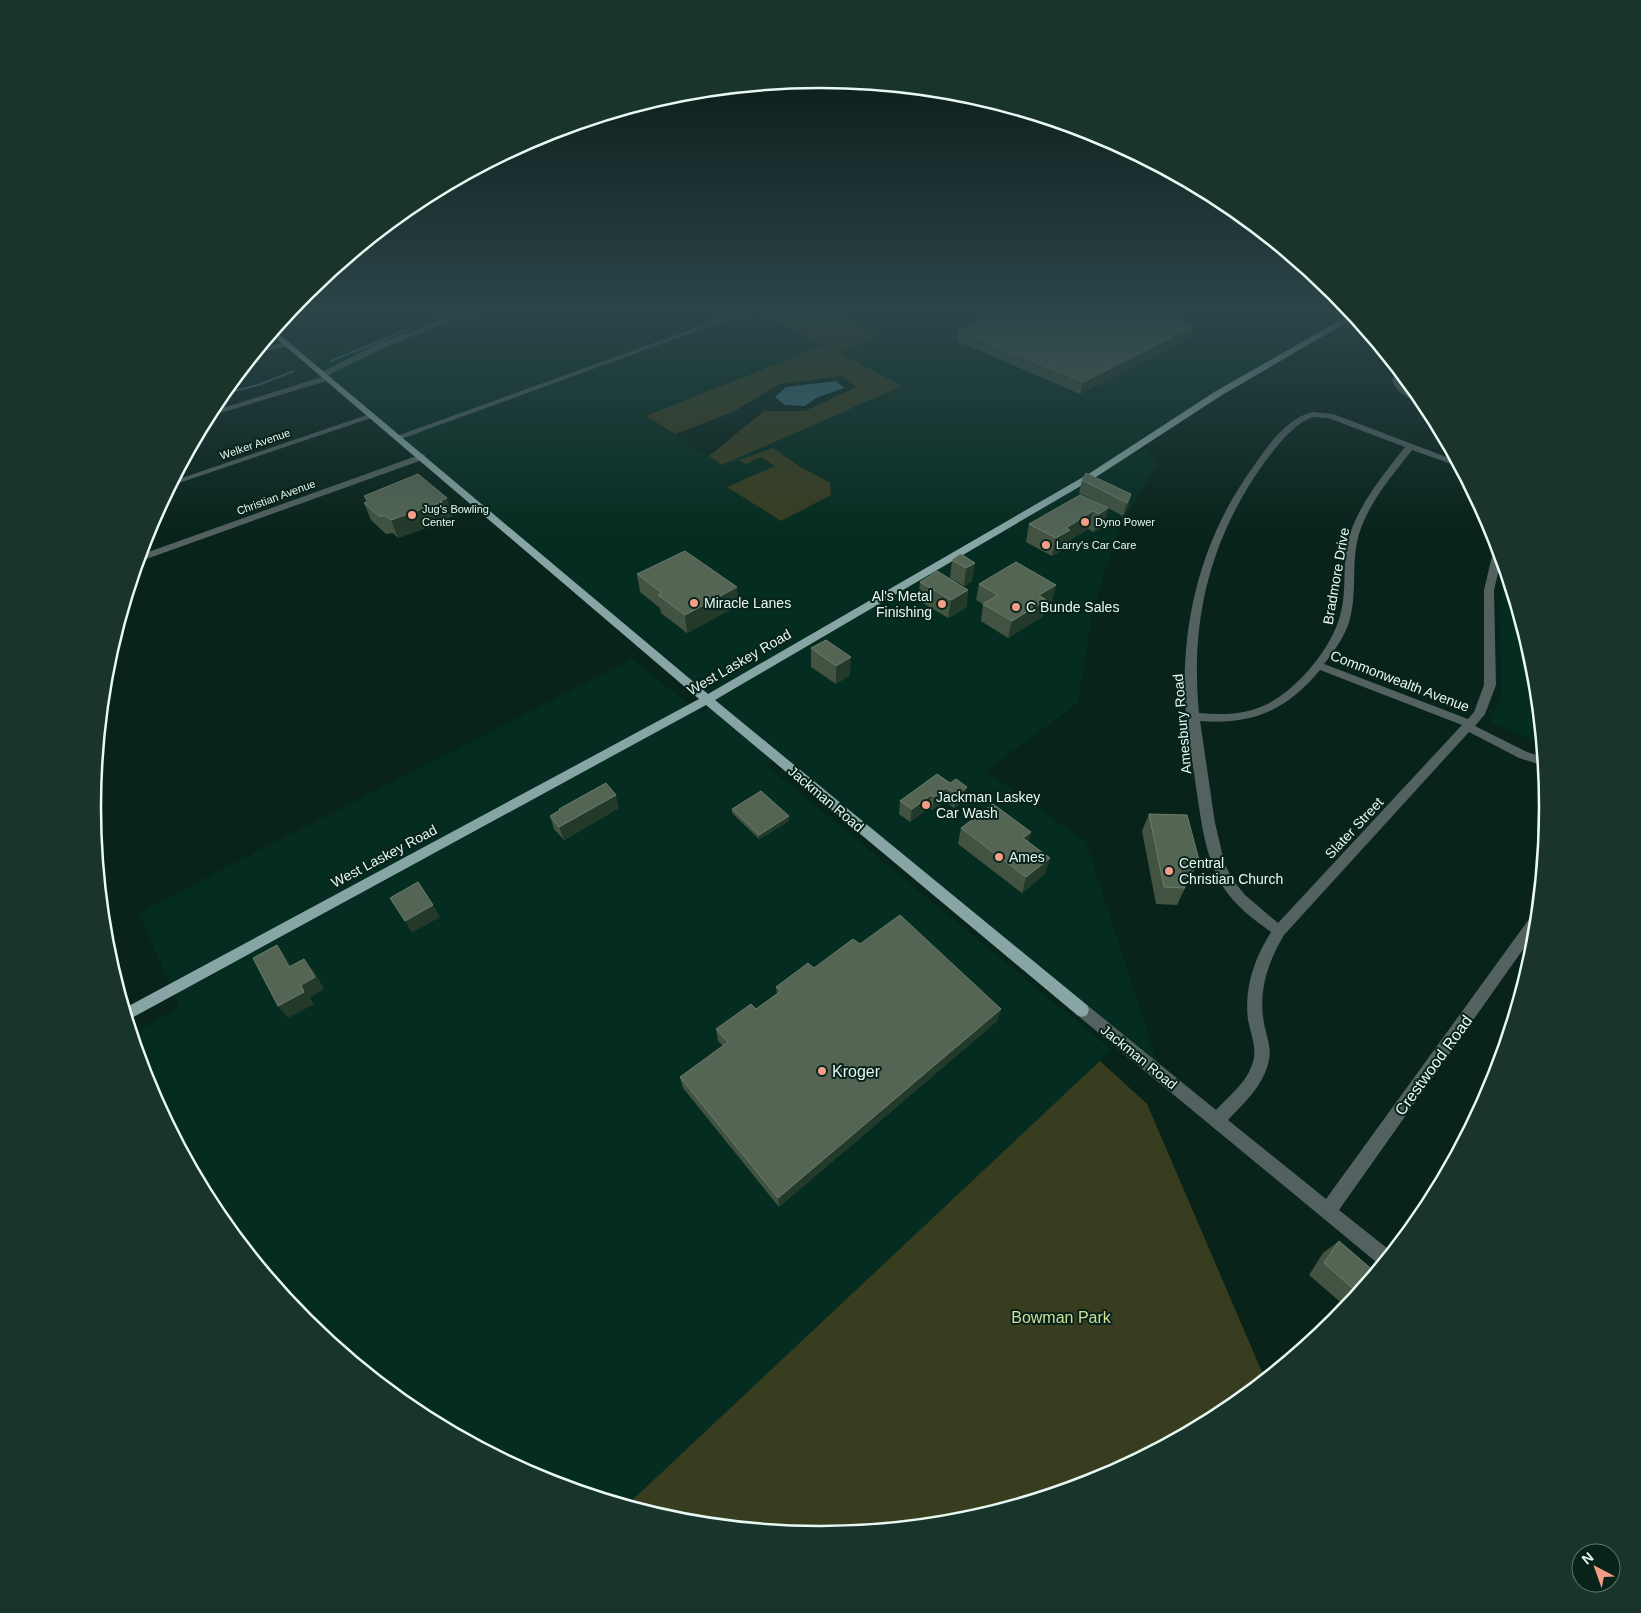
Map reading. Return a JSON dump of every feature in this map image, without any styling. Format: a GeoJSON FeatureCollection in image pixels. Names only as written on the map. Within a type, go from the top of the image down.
{"type":"FeatureCollection","features":[{"type":"Feature","properties":{"kind":"main road","name":"Jackman Road"},"geometry":{"type":"LineString","coordinates":[[335,385],[707,700],[1005,949],[1082,1010]]}},
{"type":"Feature","properties":{"kind":"main road","name":"West Laskey Road"},"geometry":{"type":"LineString","coordinates":[[132,1011],[707,700],[1092,475],[1232,385]]}},
{"type":"Feature","properties":{"kind":"street"},"geometry":{"type":"LineString","coordinates":[[220,411],[300,385]]}},
{"type":"Feature","properties":{"kind":"street"},"geometry":{"type":"LineString","coordinates":[[398,437],[540,385]]}},
{"type":"Feature","properties":{"kind":"street"},"geometry":{"type":"LineString","coordinates":[[1398,385],[1409,394]]}},
{"type":"Feature","properties":{"kind":"street","name":"Welker Avenue"},"geometry":{"type":"LineString","coordinates":[[180,481],[373,416]]}},
{"type":"Feature","properties":{"kind":"street","name":"Amesbury Road"},"geometry":{"type":"LineString","coordinates":[[1278,930],[1244,904],[1223,875],[1208,820],[1192,716],[1191,664],[1194,628],[1204,570],[1222,524],[1240,490],[1272,448],[1306,416],[1330,416],[1452,463]]}},
{"type":"Feature","properties":{"kind":"street","name":"Bradmore Drive"},"geometry":{"type":"LineString","coordinates":[[1192,716],[1221,719],[1244,716],[1267,709],[1285,697],[1319,666],[1336,640],[1345,618],[1348,601],[1350,557],[1355,533],[1362,516],[1368,503],[1410,447]]}},
{"type":"Feature","properties":{"kind":"street","name":"Christian Avenue"},"geometry":{"type":"LineString","coordinates":[[147,556],[422,457]]}},
{"type":"Feature","properties":{"kind":"street","name":"Slater Street"},"geometry":{"type":"LineString","coordinates":[[1217,1120],[1254,1078],[1262,1057],[1254,1013],[1255,984],[1264,954],[1278,930],[1479,714],[1490,685],[1489,590],[1496,561]]}},
{"type":"Feature","properties":{"kind":"street","name":"Commonwealth Avenue"},"geometry":{"type":"LineString","coordinates":[[1319,666],[1470,724],[1523,755],[1538,759]]}},
{"type":"Feature","properties":{"kind":"street","name":"Crestwood Road"},"geometry":{"type":"LineString","coordinates":[[1328,1211],[1528,931]]}},
{"type":"Feature","properties":{"kind":"street","name":"Jackman Road"},"geometry":{"type":"LineString","coordinates":[[1082,1010],[1382,1255]]}},
{"type":"Feature","properties":{"kind":"shaded area"},"geometry":{"type":"Polygon","coordinates":[[[336,385],[723,385],[647,416],[722,465],[900,385],[1239,385],[1142,444],[1158,463],[1118,530],[1093,610],[1078,703],[986,771],[1086,842],[1161,1074],[776,758],[766,765],[1112,1050],[632,1500],[545,1471],[461,1429],[383,1377],[346,1347],[280,1281],[250,1244],[198,1166],[156,1082],[138,1030],[180,1008],[139,912],[632,659],[701,713],[714,706],[336,385]]]}},
{"type":"Feature","properties":{"kind":"shaded area"},"geometry":{"type":"Polygon","coordinates":[[[1503,582],[1526,666],[1536,742],[1491,722],[1490,719],[1498,704],[1502,689],[1499,609],[1503,582]]]}},
{"type":"Feature","properties":{"kind":"green space"},"geometry":{"type":"Polygon","coordinates":[[[723,385],[778,385],[731,413],[675,434],[646,416],[723,385]]]}},
{"type":"Feature","properties":{"kind":"green space"},"geometry":{"type":"Polygon","coordinates":[[[854,385],[902,386],[722,465],[709,456],[764,411],[805,411],[856,387],[854,385]]]}},
{"type":"Feature","properties":{"kind":"green space"},"geometry":{"type":"Polygon","coordinates":[[[773,448],[799,466],[830,483],[831,495],[781,521],[727,487],[775,466],[761,457],[746,464],[739,460],[773,448]]]}},
{"type":"Feature","properties":{"kind":"green space","name":"Bowman Park"},"geometry":{"type":"Polygon","coordinates":[[[1100,1061],[1147,1104],[1263,1373],[1258,1377],[1180,1429],[1096,1471],[1007,1501],[961,1512],[868,1524],[820,1526],[773,1524],[727,1519],[680,1512],[632,1500],[1100,1061]]]}},
{"type":"Feature","properties":{"kind":"water"},"geometry":{"type":"Polygon","coordinates":[[[841,385],[844,388],[816,398],[805,406],[785,405],[775,397],[786,387],[841,385]]]}},
{"type":"Feature","properties":{"kind":"building"},"geometry":{"type":"Polygon","coordinates":[[[1086,473],[1131,494],[1127,503],[1082,480],[1086,473]]]}},
{"type":"Feature","properties":{"kind":"building"},"geometry":{"type":"Polygon","coordinates":[[[418,474],[447,498],[440,501],[442,502],[391,520],[386,516],[379,516],[364,503],[369,501],[364,496],[418,474]]]}},
{"type":"Feature","properties":{"kind":"building"},"geometry":{"type":"Polygon","coordinates":[[[1080,495],[1108,508],[1099,514],[1093,511],[1066,528],[1070,530],[1056,538],[1029,524],[1080,495]]]}},
{"type":"Feature","properties":{"kind":"building"},"geometry":{"type":"Polygon","coordinates":[[[685,551],[737,587],[685,615],[658,595],[662,593],[637,574],[685,551]]]}},
{"type":"Feature","properties":{"kind":"building"},"geometry":{"type":"Polygon","coordinates":[[[961,554],[975,563],[966,568],[952,560],[961,554]]]}},
{"type":"Feature","properties":{"kind":"building"},"geometry":{"type":"Polygon","coordinates":[[[1016,562],[1056,585],[1039,595],[1046,600],[1012,621],[983,604],[998,595],[979,584],[1016,562]]]}},
{"type":"Feature","properties":{"kind":"building"},"geometry":{"type":"Polygon","coordinates":[[[937,571],[968,590],[951,600],[920,582],[937,571]]]}},
{"type":"Feature","properties":{"kind":"building"},"geometry":{"type":"Polygon","coordinates":[[[826,640],[851,657],[836,666],[811,648],[826,640]]]}},
{"type":"Feature","properties":{"kind":"building"},"geometry":{"type":"Polygon","coordinates":[[[937,774],[950,783],[956,779],[967,787],[957,795],[947,788],[934,797],[931,795],[912,809],[900,801],[937,774]]]}},
{"type":"Feature","properties":{"kind":"building"},"geometry":{"type":"Polygon","coordinates":[[[606,783],[616,795],[559,827],[550,816],[559,809],[606,783]]]}},
{"type":"Feature","properties":{"kind":"building"},"geometry":{"type":"Polygon","coordinates":[[[761,791],[789,816],[759,835],[732,809],[761,791]]]}},
{"type":"Feature","properties":{"kind":"building"},"geometry":{"type":"Polygon","coordinates":[[[993,804],[1031,832],[1023,838],[1050,858],[1026,877],[961,828],[993,804]]]}},
{"type":"Feature","properties":{"kind":"building"},"geometry":{"type":"Polygon","coordinates":[[[1149,814],[1187,815],[1199,860],[1196,860],[1196,862],[1178,861],[1185,888],[1164,887],[1149,814]]]}},
{"type":"Feature","properties":{"kind":"building"},"geometry":{"type":"Polygon","coordinates":[[[418,882],[433,905],[405,921],[390,898],[418,882]]]}},
{"type":"Feature","properties":{"kind":"building","name":"Kroger"},"geometry":{"type":"Polygon","coordinates":[[[900,915],[1001,1009],[778,1198],[680,1077],[728,1042],[716,1029],[751,1004],[756,1009],[781,991],[776,987],[808,963],[814,968],[853,939],[860,944],[900,915]]]}},
{"type":"Feature","properties":{"kind":"building"},"geometry":{"type":"Polygon","coordinates":[[[277,945],[289,967],[304,959],[315,977],[301,985],[304,992],[278,1006],[253,958],[277,945]]]}},
{"type":"Feature","properties":{"kind":"building"},"geometry":{"type":"Polygon","coordinates":[[[1339,1241],[1371,1269],[1353,1289],[1324,1263],[1339,1241]]]}},
{"type":"Feature","properties":{"kind":"waterway"},"geometry":{"type":"LineString","coordinates":[[234,391],[257,385]]}},
{"type":"Feature","properties":{"kind":"place","name":"Jug's Bowling Center"},"geometry":{"type":"Point","coordinates":[412,515]}},
{"type":"Feature","properties":{"kind":"place","name":"Dyno Power"},"geometry":{"type":"Point","coordinates":[1085,522]}},
{"type":"Feature","properties":{"kind":"place","name":"Larry's Car Care"},"geometry":{"type":"Point","coordinates":[1046,545]}},
{"type":"Feature","properties":{"kind":"place","name":"Miracle Lanes"},"geometry":{"type":"Point","coordinates":[694,603]}},
{"type":"Feature","properties":{"kind":"place","name":"Al's Metal Finishing"},"geometry":{"type":"Point","coordinates":[942,604]}},
{"type":"Feature","properties":{"kind":"place","name":"C Bunde Sales"},"geometry":{"type":"Point","coordinates":[1016,607]}},
{"type":"Feature","properties":{"kind":"place","name":"Jackman Laskey Car Wash"},"geometry":{"type":"Point","coordinates":[926,805]}},
{"type":"Feature","properties":{"kind":"place","name":"Ames"},"geometry":{"type":"Point","coordinates":[999,857]}},
{"type":"Feature","properties":{"kind":"place","name":"Central Christian Church"},"geometry":{"type":"Point","coordinates":[1169,871]}},
{"type":"Feature","properties":{"kind":"place","name":"Kroger"},"geometry":{"type":"Point","coordinates":[822,1071]}}]}
